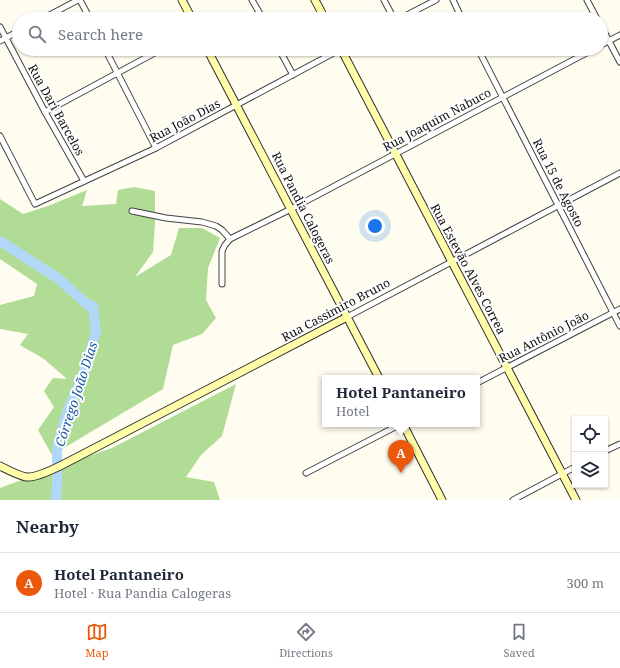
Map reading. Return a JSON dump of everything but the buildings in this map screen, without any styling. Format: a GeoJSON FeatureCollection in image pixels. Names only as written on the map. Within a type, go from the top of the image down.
{"type":"FeatureCollection","features":[{"type":"Feature","properties":{"kind":"main road"},"geometry":{"type":"LineString","coordinates":[[315,0],[321,12]]}},
{"type":"Feature","properties":{"kind":"main road"},"geometry":{"type":"LineString","coordinates":[[183,1],[188,12]]}},
{"type":"Feature","properties":{"kind":"main road","name":"Rua Pandia Calogeras"},"geometry":{"type":"LineString","coordinates":[[211,56],[377,375]]}},
{"type":"Feature","properties":{"kind":"main road","name":"Rua Estevão Alves Correa"},"geometry":{"type":"LineString","coordinates":[[345,56],[576,500]]}},
{"type":"Feature","properties":{"kind":"main road","name":"Rua Cassimiro Bruno"},"geometry":{"type":"LineString","coordinates":[[0,466],[27,477],[62,465],[347,317]]}},
{"type":"Feature","properties":{"kind":"main road"},"geometry":{"type":"LineString","coordinates":[[404,427],[442,500]]}},
{"type":"Feature","properties":{"kind":"street"},"geometry":{"type":"LineString","coordinates":[[56,12],[79,0],[86,12]]}},
{"type":"Feature","properties":{"kind":"street"},"geometry":{"type":"LineString","coordinates":[[252,0],[259,12]]}},
{"type":"Feature","properties":{"kind":"street"},"geometry":{"type":"LineString","coordinates":[[384,0],[390,12]]}},
{"type":"Feature","properties":{"kind":"street"},"geometry":{"type":"LineString","coordinates":[[413,12],[436,0]]}},
{"type":"Feature","properties":{"kind":"street"},"geometry":{"type":"LineString","coordinates":[[453,0],[459,12]]}},
{"type":"Feature","properties":{"kind":"street"},"geometry":{"type":"LineString","coordinates":[[587,0],[593,12]]}},
{"type":"Feature","properties":{"kind":"street","name":"Rua Dari Barcelos"},"geometry":{"type":"LineString","coordinates":[[0,27],[12,49]]}},
{"type":"Feature","properties":{"kind":"street"},"geometry":{"type":"LineString","coordinates":[[0,41],[12,35]]}},
{"type":"Feature","properties":{"kind":"street"},"geometry":{"type":"LineString","coordinates":[[620,35],[609,41],[620,62]]}},
{"type":"Feature","properties":{"kind":"street","name":"Rua Dari Barcelos"},"geometry":{"type":"LineString","coordinates":[[15,56],[84,181]]}},
{"type":"Feature","properties":{"kind":"street"},"geometry":{"type":"LineString","coordinates":[[109,56],[156,148]]}},
{"type":"Feature","properties":{"kind":"street"},"geometry":{"type":"LineString","coordinates":[[45,112],[149,56]]}},
{"type":"Feature","properties":{"kind":"street"},"geometry":{"type":"LineString","coordinates":[[283,56],[293,75]]}},
{"type":"Feature","properties":{"kind":"street","name":"Rua João Dias"},"geometry":{"type":"LineString","coordinates":[[0,136],[35,204],[156,148],[328,56]]}},
{"type":"Feature","properties":{"kind":"street","name":"Rua 15 de Agosto"},"geometry":{"type":"LineString","coordinates":[[482,56],[620,326]]}},
{"type":"Feature","properties":{"kind":"street","name":"Rua Joaquim Nabuco"},"geometry":{"type":"LineString","coordinates":[[230,239],[291,209],[581,56]]}},
{"type":"Feature","properties":{"kind":"street","name":"Rua Cassimiro Bruno"},"geometry":{"type":"LineString","coordinates":[[347,317],[620,173]]}},
{"type":"Feature","properties":{"kind":"street"},"geometry":{"type":"LineString","coordinates":[[132,211],[166,218],[202,222],[216,226],[222,230],[230,239],[225,244],[222,251],[222,284]]}},
{"type":"Feature","properties":{"kind":"street","name":"Rua Antônio João"},"geometry":{"type":"LineString","coordinates":[[480,381],[620,309]]}},
{"type":"Feature","properties":{"kind":"street"},"geometry":{"type":"LineString","coordinates":[[306,473],[396,427]]}},
{"type":"Feature","properties":{"kind":"street"},"geometry":{"type":"LineString","coordinates":[[608,450],[620,444]]}},
{"type":"Feature","properties":{"kind":"street"},"geometry":{"type":"LineString","coordinates":[[513,500],[572,469]]}},
{"type":"Feature","properties":{"kind":"green space"},"geometry":{"type":"Polygon","coordinates":[[[134,187],[155,191],[153,252],[135,277],[171,255],[179,228],[202,228],[220,238],[208,268],[206,300],[216,318],[202,334],[173,345],[163,389],[52,455],[38,430],[54,407],[44,391],[53,378],[67,379],[44,359],[20,345],[28,334],[0,329],[0,305],[34,296],[37,284],[0,259],[0,199],[23,214],[48,206],[87,190],[82,206],[116,204],[118,190],[134,187]]]}},
{"type":"Feature","properties":{"kind":"green space"},"geometry":{"type":"Polygon","coordinates":[[[236,384],[222,436],[201,455],[186,477],[214,482],[220,500],[0,500],[0,488],[112,448],[236,384]]]}},
{"type":"Feature","properties":{"kind":"waterway","name":"Córrego João Dias"},"geometry":{"type":"LineString","coordinates":[[0,241],[59,279],[89,306],[93,306],[96,331],[86,368],[68,410],[57,448],[56,500]]}},
{"type":"Feature","properties":{"kind":"place","name":"Hotel Pantaneiro"},"geometry":{"type":"Point","coordinates":[401,473]}}]}
